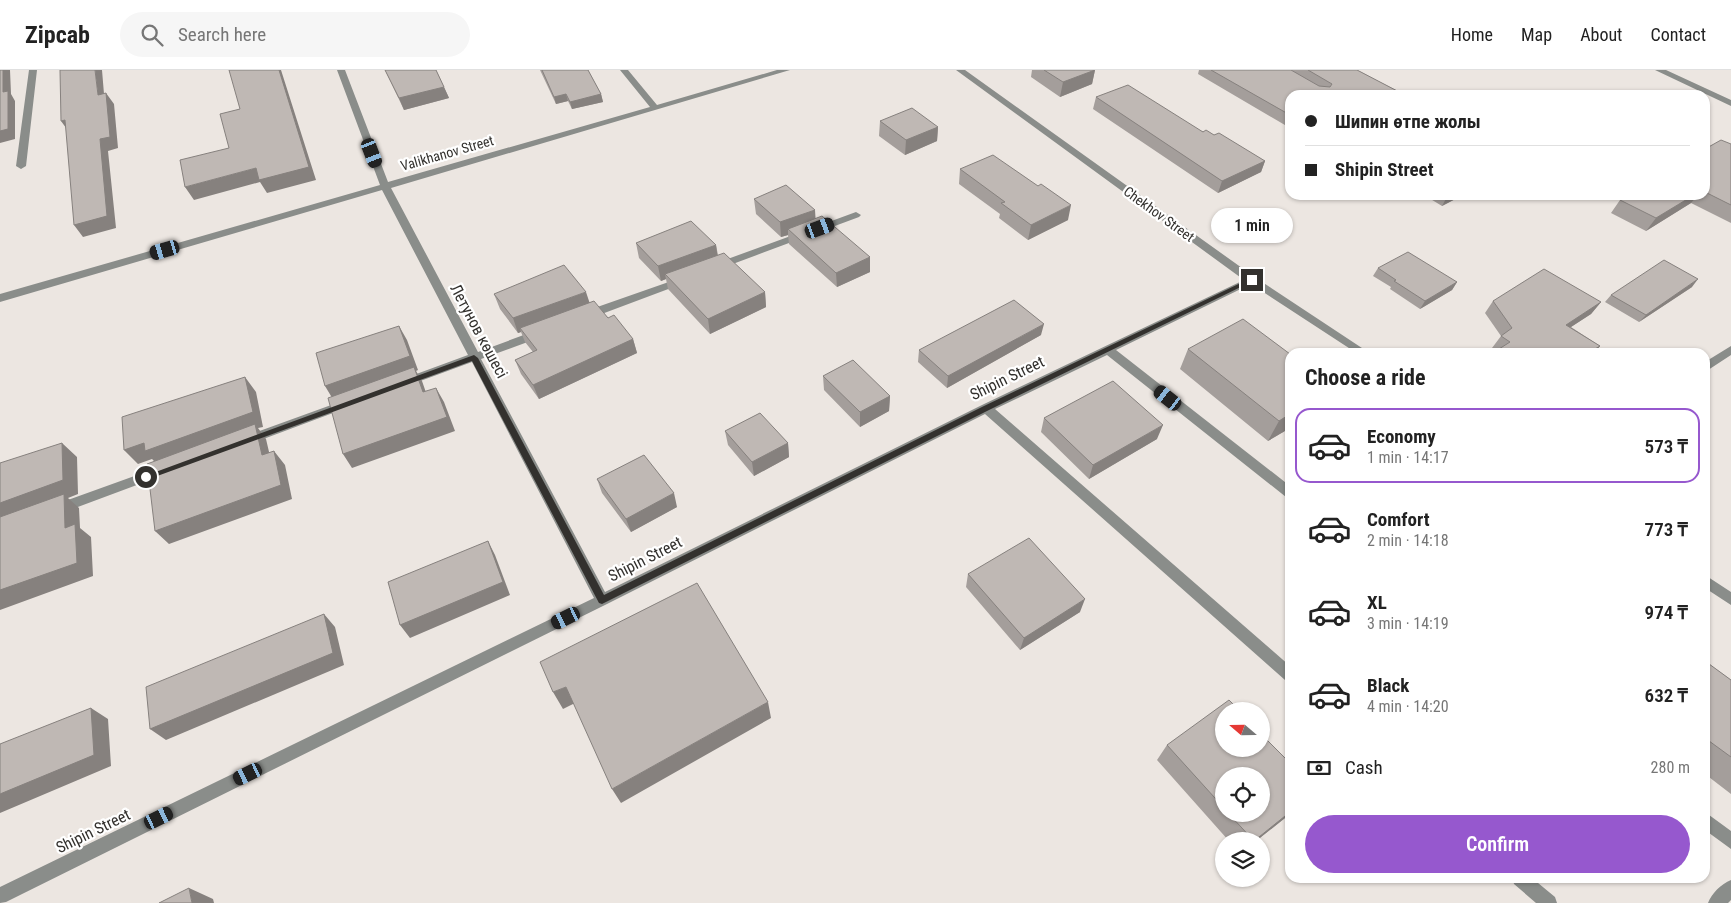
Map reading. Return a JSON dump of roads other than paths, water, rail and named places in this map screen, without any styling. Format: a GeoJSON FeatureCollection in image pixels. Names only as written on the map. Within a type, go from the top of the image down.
{"type":"FeatureCollection","features":[{"type":"Feature","properties":{"kind":"street"},"geometry":{"type":"LineString","coordinates":[[21,166],[33,70]]}},
{"type":"Feature","properties":{"kind":"street","name":"Летунов көшесі"},"geometry":{"type":"LineString","coordinates":[[341,70],[385,186],[602,600]]}},
{"type":"Feature","properties":{"kind":"street"},"geometry":{"type":"LineString","coordinates":[[624,70],[655,107]]}},
{"type":"Feature","properties":{"kind":"street","name":"Valikhanov Street"},"geometry":{"type":"LineString","coordinates":[[0,298],[786,70]]}},
{"type":"Feature","properties":{"kind":"street","name":"Chekhov Street"},"geometry":{"type":"LineString","coordinates":[[960,70],[1252,280],[1356,348]]}},
{"type":"Feature","properties":{"kind":"street"},"geometry":{"type":"LineString","coordinates":[[1658,70],[1702,90]]}},
{"type":"Feature","properties":{"kind":"street"},"geometry":{"type":"LineString","coordinates":[[1710,94],[1731,103]]}},
{"type":"Feature","properties":{"kind":"street"},"geometry":{"type":"LineString","coordinates":[[577,319],[856,215]]}},
{"type":"Feature","properties":{"kind":"street","name":"Shipin Street"},"geometry":{"type":"LineString","coordinates":[[0,896],[602,600],[986,408],[1252,280]]}},
{"type":"Feature","properties":{"kind":"street"},"geometry":{"type":"LineString","coordinates":[[390,388],[549,330]]}},
{"type":"Feature","properties":{"kind":"street"},"geometry":{"type":"LineString","coordinates":[[1107,350],[1285,490]]}},
{"type":"Feature","properties":{"kind":"street"},"geometry":{"type":"LineString","coordinates":[[1710,365],[1731,350]]}},
{"type":"Feature","properties":{"kind":"street"},"geometry":{"type":"LineString","coordinates":[[232,446],[353,402]]}},
{"type":"Feature","properties":{"kind":"street"},"geometry":{"type":"LineString","coordinates":[[986,408],[1285,671]]}},
{"type":"Feature","properties":{"kind":"street"},"geometry":{"type":"LineString","coordinates":[[46,514],[177,466]]}},
{"type":"Feature","properties":{"kind":"street"},"geometry":{"type":"LineString","coordinates":[[1710,584],[1731,599]]}},
{"type":"Feature","properties":{"kind":"street"},"geometry":{"type":"LineString","coordinates":[[1710,824],[1731,841]]}},
{"type":"Feature","properties":{"kind":"street"},"geometry":{"type":"LineString","coordinates":[[1526,883],[1549,903]]}},
{"type":"Feature","properties":{"kind":"street"},"geometry":{"type":"LineString","coordinates":[[1716,903],[1731,888]]}}]}
